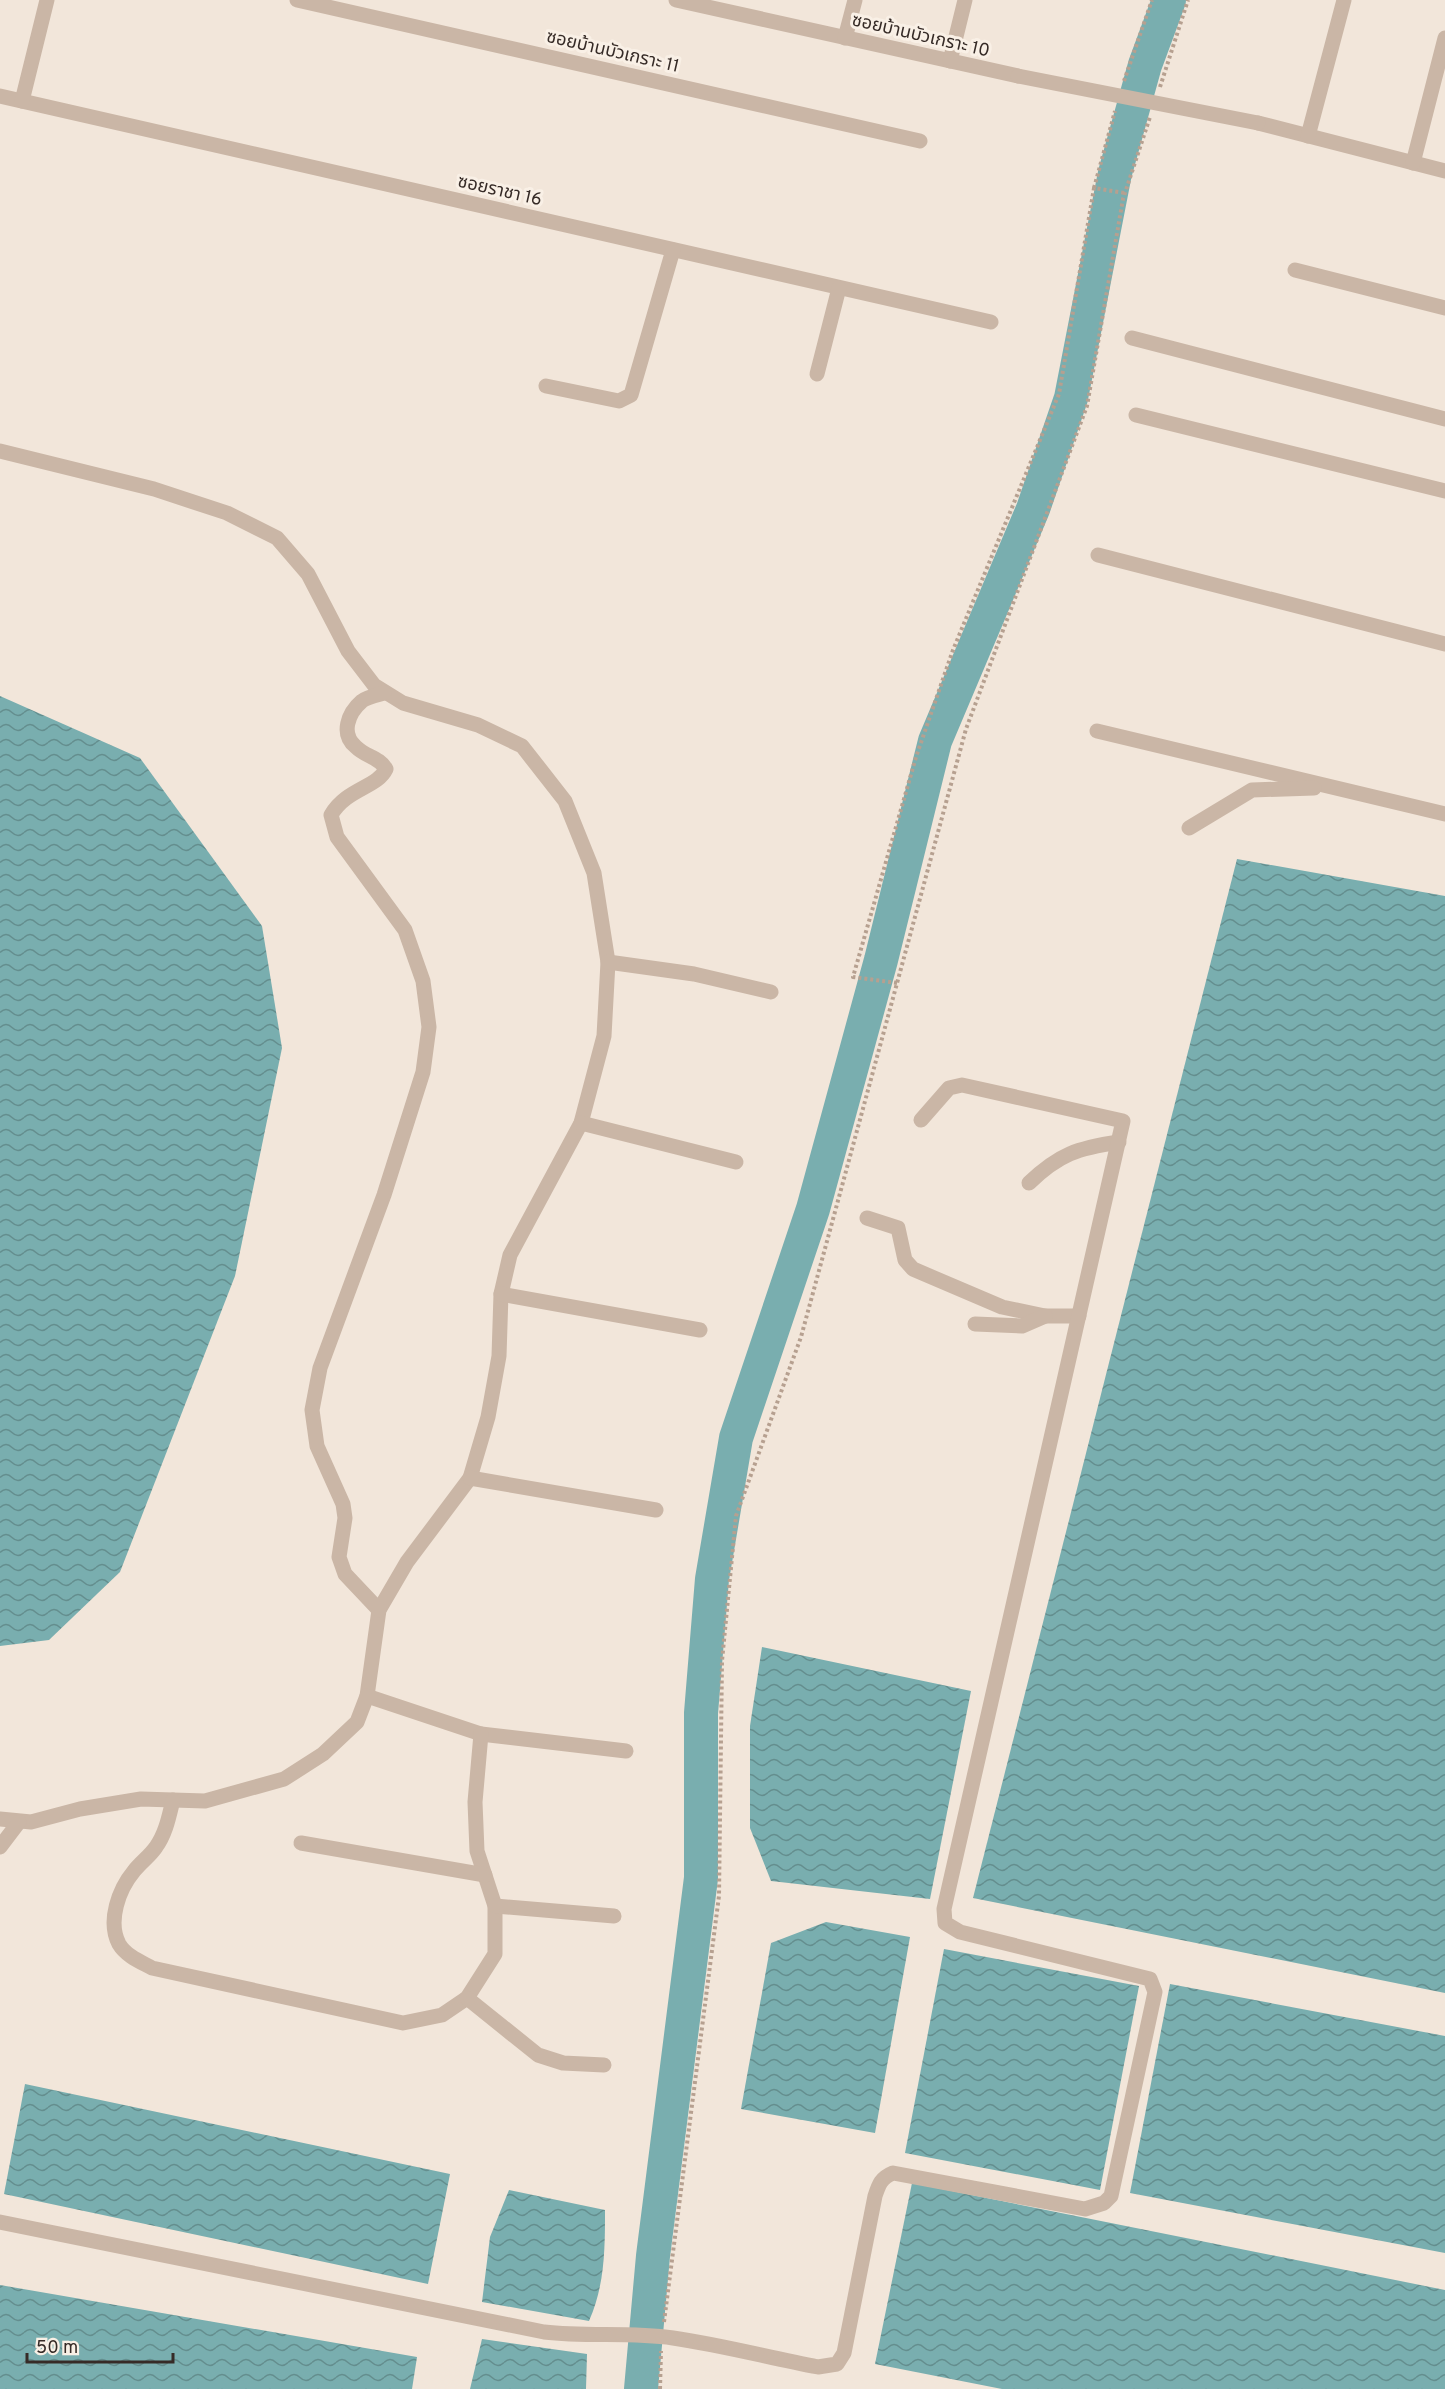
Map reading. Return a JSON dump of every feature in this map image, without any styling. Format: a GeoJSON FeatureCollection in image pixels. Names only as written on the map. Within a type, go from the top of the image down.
{"type":"FeatureCollection","features":[{"type":"Feature","properties":{"kind":"street"},"geometry":{"type":"LineString","coordinates":[[22,101],[47,0]]}},
{"type":"Feature","properties":{"kind":"street","name":"ซอยบ้านบัวเกราะ 11"},"geometry":{"type":"LineString","coordinates":[[297,0],[920,141]]}},
{"type":"Feature","properties":{"kind":"street","name":"ซอยบ้านบัวเกราะ 10"},"geometry":{"type":"LineString","coordinates":[[676,0],[743,7],[845,38],[1018,76],[1258,123],[1445,171]]}},
{"type":"Feature","properties":{"kind":"street"},"geometry":{"type":"LineString","coordinates":[[845,38],[855,0]]}},
{"type":"Feature","properties":{"kind":"street"},"geometry":{"type":"LineString","coordinates":[[950,61],[965,0]]}},
{"type":"Feature","properties":{"kind":"street"},"geometry":{"type":"LineString","coordinates":[[1308,136],[1344,0]]}},
{"type":"Feature","properties":{"kind":"street"},"geometry":{"type":"LineString","coordinates":[[1413,163],[1445,38]]}},
{"type":"Feature","properties":{"kind":"street","name":"ซอยราชา 16"},"geometry":{"type":"LineString","coordinates":[[0,96],[991,322]]}},
{"type":"Feature","properties":{"kind":"street"},"geometry":{"type":"LineString","coordinates":[[546,386],[619,401],[631,395],[673,250]]}},
{"type":"Feature","properties":{"kind":"street"},"geometry":{"type":"LineString","coordinates":[[1295,270],[1445,308]]}},
{"type":"Feature","properties":{"kind":"street"},"geometry":{"type":"LineString","coordinates":[[817,374],[839,288]]}},
{"type":"Feature","properties":{"kind":"street"},"geometry":{"type":"LineString","coordinates":[[1132,338],[1445,419]]}},
{"type":"Feature","properties":{"kind":"street"},"geometry":{"type":"LineString","coordinates":[[1136,415],[1445,491]]}},
{"type":"Feature","properties":{"kind":"street"},"geometry":{"type":"LineString","coordinates":[[0,451],[154,489],[227,513],[277,538],[308,574],[348,651],[374,685],[403,703],[478,724],[522,746],[565,801],[594,873],[608,962],[604,1036],[580,1123],[510,1255],[501,1294],[499,1356],[492,1397],[470,1478],[407,1562],[379,1610],[367,1696],[357,1722],[323,1754],[284,1779],[205,1801],[141,1799],[80,1809],[31,1822],[0,1819]]}},
{"type":"Feature","properties":{"kind":"street"},"geometry":{"type":"LineString","coordinates":[[1098,555],[1445,644]]}},
{"type":"Feature","properties":{"kind":"street"},"geometry":{"type":"LineString","coordinates":[[379,1610],[345,1574],[339,1557],[345,1518],[343,1504],[317,1446],[312,1410],[320,1368],[384,1196],[423,1072],[429,1027],[423,981],[405,930],[337,837],[331,815],[339,800],[382,777],[386,769],[381,761],[354,746],[346,728],[350,716],[363,700],[384,693]]}},
{"type":"Feature","properties":{"kind":"street"},"geometry":{"type":"LineString","coordinates":[[1097,731],[1445,814]]}},
{"type":"Feature","properties":{"kind":"street"},"geometry":{"type":"LineString","coordinates":[[1189,828],[1252,790],[1332,787]]}},
{"type":"Feature","properties":{"kind":"street"},"geometry":{"type":"LineString","coordinates":[[608,962],[694,974],[771,992]]}},
{"type":"Feature","properties":{"kind":"street"},"geometry":{"type":"LineString","coordinates":[[0,2222],[544,2332],[584,2336],[613,2334],[657,2337],[818,2367],[837,2364],[844,2353],[875,2196],[884,2176],[893,2173],[1085,2209],[1104,2203],[1111,2196],[1155,1992],[1153,1984],[1150,1979],[960,1932],[945,1923],[944,1909],[1123,1121],[962,1085],[950,1088],[921,1120]]}},
{"type":"Feature","properties":{"kind":"street"},"geometry":{"type":"LineString","coordinates":[[580,1123],[736,1162]]}},
{"type":"Feature","properties":{"kind":"street"},"geometry":{"type":"LineString","coordinates":[[1029,1183],[1051,1163],[1069,1152],[1119,1142]]}},
{"type":"Feature","properties":{"kind":"street"},"geometry":{"type":"LineString","coordinates":[[867,1218],[898,1228],[905,1260],[913,1269],[1002,1307],[1045,1316],[1079,1316]]}},
{"type":"Feature","properties":{"kind":"street"},"geometry":{"type":"LineString","coordinates":[[501,1294],[700,1330]]}},
{"type":"Feature","properties":{"kind":"street"},"geometry":{"type":"LineString","coordinates":[[975,1324],[1022,1326],[1045,1316]]}},
{"type":"Feature","properties":{"kind":"street"},"geometry":{"type":"LineString","coordinates":[[470,1478],[656,1510]]}},
{"type":"Feature","properties":{"kind":"street"},"geometry":{"type":"LineString","coordinates":[[367,1696],[481,1734],[626,1751]]}},
{"type":"Feature","properties":{"kind":"street"},"geometry":{"type":"LineString","coordinates":[[174,1800],[166,1829],[156,1848],[133,1872],[116,1907],[114,1926],[120,1944],[132,1958],[152,1968],[403,2023],[442,2015],[467,1998],[495,1954],[495,1906],[477,1851],[475,1802],[481,1734]]}},
{"type":"Feature","properties":{"kind":"street"},"geometry":{"type":"LineString","coordinates":[[0,1847],[19,1822]]}},
{"type":"Feature","properties":{"kind":"street"},"geometry":{"type":"LineString","coordinates":[[301,1843],[485,1875]]}},
{"type":"Feature","properties":{"kind":"street"},"geometry":{"type":"LineString","coordinates":[[495,1906],[614,1916]]}},
{"type":"Feature","properties":{"kind":"street"},"geometry":{"type":"LineString","coordinates":[[467,1998],[538,2055],[563,2063],[604,2065]]}},
{"type":"Feature","properties":{"kind":"path"},"geometry":{"type":"LineString","coordinates":[[1158,91],[1188,0]]}},
{"type":"Feature","properties":{"kind":"path"},"geometry":{"type":"LineString","coordinates":[[660,2389],[657,2337],[719,1896],[722,1661],[736,1516],[801,1336],[966,729],[1087,406],[1125,193],[1151,114]]}},
{"type":"Feature","properties":{"kind":"path"},"geometry":{"type":"LineString","coordinates":[[897,983],[853,977],[916,757],[953,650],[1059,394],[1094,188],[1125,193]]}},
{"type":"Feature","properties":{"kind":"water"},"geometry":{"type":"Polygon","coordinates":[[[0,696],[140,758],[262,926],[282,1048],[235,1276],[120,1572],[49,1640],[0,1646],[0,696]]]}},
{"type":"Feature","properties":{"kind":"water"},"geometry":{"type":"Polygon","coordinates":[[[1237,859],[1445,896],[1445,1993],[973,1898],[1237,859]]]}},
{"type":"Feature","properties":{"kind":"water"},"geometry":{"type":"Polygon","coordinates":[[[762,1647],[971,1691],[930,1899],[771,1881],[750,1828],[750,1726],[762,1647]]]}},
{"type":"Feature","properties":{"kind":"water"},"geometry":{"type":"Polygon","coordinates":[[[826,1922],[910,1937],[875,2133],[741,2109],[771,1943],[826,1922]]]}},
{"type":"Feature","properties":{"kind":"water"},"geometry":{"type":"Polygon","coordinates":[[[944,1949],[1139,1986],[1100,2190],[905,2153],[944,1949]]]}},
{"type":"Feature","properties":{"kind":"water"},"geometry":{"type":"Polygon","coordinates":[[[1170,1984],[1445,2036],[1445,2253],[1130,2193],[1170,1984]]]}},
{"type":"Feature","properties":{"kind":"water"},"geometry":{"type":"Polygon","coordinates":[[[25,2084],[450,2174],[428,2284],[4,2194],[25,2084]]]}},
{"type":"Feature","properties":{"kind":"water"},"geometry":{"type":"Polygon","coordinates":[[[912,2183],[1445,2290],[1445,2389],[1002,2389],[875,2364],[912,2183]]]}},
{"type":"Feature","properties":{"kind":"water"},"geometry":{"type":"Polygon","coordinates":[[[509,2190],[605,2210],[601,2280],[589,2321],[482,2302],[490,2237],[509,2190]]]}},
{"type":"Feature","properties":{"kind":"water"},"geometry":{"type":"Polygon","coordinates":[[[0,2285],[417,2357],[412,2389],[0,2389],[0,2285]]]}},
{"type":"Feature","properties":{"kind":"water"},"geometry":{"type":"Polygon","coordinates":[[[482,2339],[587,2354],[586,2389],[470,2389],[482,2339]]]}},
{"type":"Feature","properties":{"kind":"waterway"},"geometry":{"type":"LineString","coordinates":[[641,2389],[653,2256],[701,1878],[701,1713],[712,1579],[736,1438],[813,1209],[881,960],[935,741],[1033,509],[1071,398],[1115,173],[1145,65],[1169,0]]}}]}
